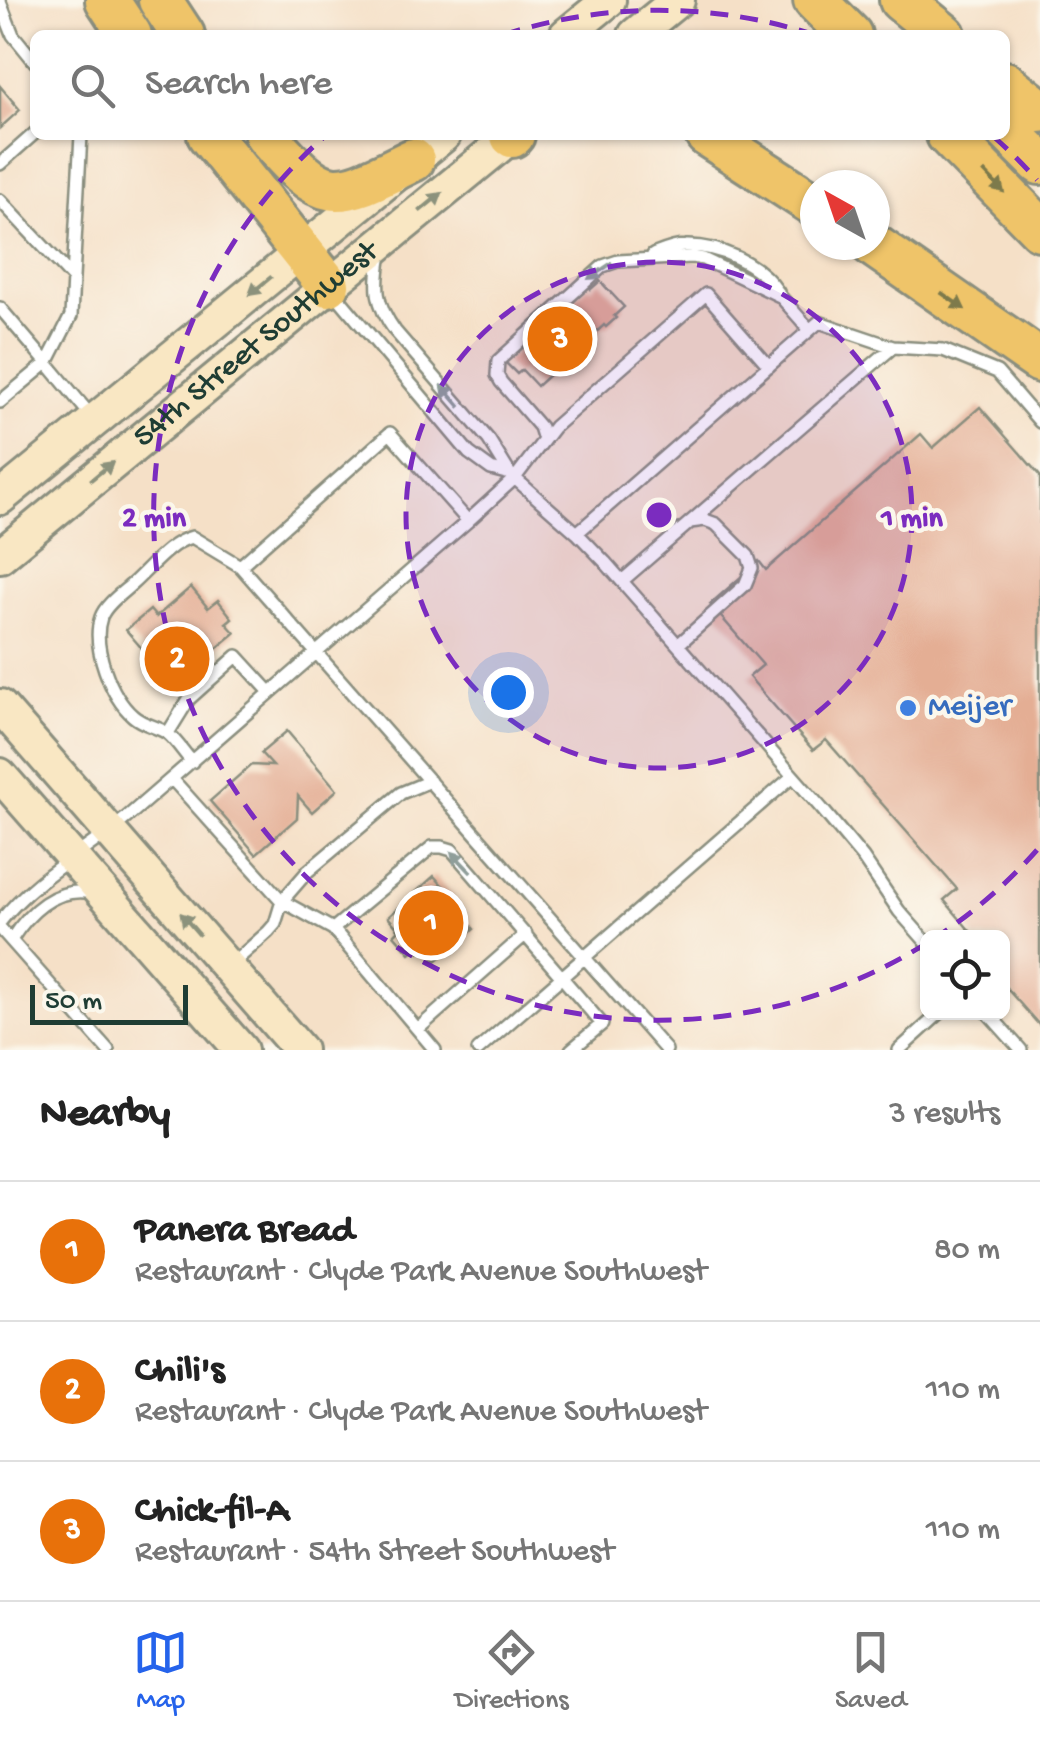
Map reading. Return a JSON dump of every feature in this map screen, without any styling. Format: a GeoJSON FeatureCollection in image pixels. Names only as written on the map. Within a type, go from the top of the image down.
{"type":"FeatureCollection","features":[{"type":"Feature","properties":{"kind":"highway"},"geometry":{"type":"LineString","coordinates":[[106,0],[127,30]]}},
{"type":"Feature","properties":{"kind":"highway"},"geometry":{"type":"LineString","coordinates":[[160,0],[180,30]]}},
{"type":"Feature","properties":{"kind":"highway"},"geometry":{"type":"LineString","coordinates":[[877,0],[907,30]]}},
{"type":"Feature","properties":{"kind":"highway"},"geometry":{"type":"LineString","coordinates":[[901,0],[938,30]]}},
{"type":"Feature","properties":{"kind":"highway"},"geometry":{"type":"LineString","coordinates":[[815,1],[845,30]]}},
{"type":"Feature","properties":{"kind":"highway"},"geometry":{"type":"LineString","coordinates":[[1010,88],[1040,110]]}},
{"type":"Feature","properties":{"kind":"highway"},"geometry":{"type":"LineString","coordinates":[[1010,133],[1040,162]]}},
{"type":"Feature","properties":{"kind":"highway"},"geometry":{"type":"LineString","coordinates":[[214,140],[328,285]]}},
{"type":"Feature","properties":{"kind":"highway"},"geometry":{"type":"LineString","coordinates":[[271,140],[319,186],[342,190],[363,185],[429,148]]}},
{"type":"Feature","properties":{"kind":"highway"},"geometry":{"type":"LineString","coordinates":[[714,140],[800,195]]}},
{"type":"Feature","properties":{"kind":"highway"},"geometry":{"type":"LineString","coordinates":[[953,140],[1040,229]]}},
{"type":"Feature","properties":{"kind":"highway"},"geometry":{"type":"LineString","coordinates":[[890,257],[1040,361]]}},
{"type":"Feature","properties":{"kind":"main road"},"geometry":{"type":"LineString","coordinates":[[572,30],[609,0]]}},
{"type":"Feature","properties":{"kind":"main road"},"geometry":{"type":"LineString","coordinates":[[641,30],[678,0]]}},
{"type":"Feature","properties":{"kind":"main road","name":"54th Street Southwest"},"geometry":{"type":"LineString","coordinates":[[0,556],[506,140]]}},
{"type":"Feature","properties":{"kind":"main road","name":"54th Street Southwest"},"geometry":{"type":"LineString","coordinates":[[0,498],[429,148]]}},
{"type":"Feature","properties":{"kind":"main road"},"geometry":{"type":"LineString","coordinates":[[0,706],[300,1050]]}},
{"type":"Feature","properties":{"kind":"main road"},"geometry":{"type":"LineString","coordinates":[[0,775],[242,1050]]}},
{"type":"Feature","properties":{"kind":"lane"},"geometry":{"type":"LineString","coordinates":[[0,2],[13,35],[30,56]]}},
{"type":"Feature","properties":{"kind":"lane"},"geometry":{"type":"LineString","coordinates":[[0,164],[30,137]]}},
{"type":"Feature","properties":{"kind":"lane"},"geometry":{"type":"LineString","coordinates":[[0,402],[47,363],[71,316],[80,140]]}},
{"type":"Feature","properties":{"kind":"lane"},"geometry":{"type":"LineString","coordinates":[[0,200],[73,278]]}},
{"type":"Feature","properties":{"kind":"lane"},"geometry":{"type":"LineString","coordinates":[[383,241],[376,286],[384,317],[489,440],[512,476],[577,533],[679,644],[863,858],[920,935]]}},
{"type":"Feature","properties":{"kind":"lane"},"geometry":{"type":"LineString","coordinates":[[544,440],[540,427],[496,374],[498,361],[603,266],[618,261],[703,259],[780,296],[810,330]]}},
{"type":"Feature","properties":{"kind":"lane"},"geometry":{"type":"LineString","coordinates":[[328,285],[469,453],[491,469],[512,476]]}},
{"type":"Feature","properties":{"kind":"lane"},"geometry":{"type":"LineString","coordinates":[[101,1048],[0,925],[18,900],[110,832],[468,520],[554,427],[706,294],[768,366]]}},
{"type":"Feature","properties":{"kind":"lane"},"geometry":{"type":"LineString","coordinates":[[0,308],[94,420]]}},
{"type":"Feature","properties":{"kind":"lane"},"geometry":{"type":"LineString","coordinates":[[577,533],[820,322],[893,347],[944,350],[997,372],[1040,422]]}},
{"type":"Feature","properties":{"kind":"lane"},"geometry":{"type":"LineString","coordinates":[[622,581],[893,347]]}},
{"type":"Feature","properties":{"kind":"lane"},"geometry":{"type":"LineString","coordinates":[[240,566],[390,433],[468,520]]}},
{"type":"Feature","properties":{"kind":"lane"},"geometry":{"type":"LineString","coordinates":[[679,644],[746,584],[752,568],[748,556],[716,524],[705,520],[690,522]]}},
{"type":"Feature","properties":{"kind":"lane"},"geometry":{"type":"LineString","coordinates":[[192,762],[168,733],[137,720],[122,704],[100,652],[99,631],[104,612],[113,601],[192,537],[240,566],[666,1050]]}},
{"type":"Feature","properties":{"kind":"lane"},"geometry":{"type":"LineString","coordinates":[[168,733],[189,699],[236,656],[270,692]]}},
{"type":"Feature","properties":{"kind":"lane"},"geometry":{"type":"LineString","coordinates":[[478,1050],[793,776]]}},
{"type":"Feature","properties":{"kind":"lane"},"geometry":{"type":"LineString","coordinates":[[172,779],[282,901],[333,930],[435,1050]]}},
{"type":"Feature","properties":{"kind":"lane"},"geometry":{"type":"LineString","coordinates":[[228,968],[268,932],[282,901],[308,871],[401,793],[430,780]]}},
{"type":"Feature","properties":{"kind":"lane"},"geometry":{"type":"LineString","coordinates":[[333,930],[432,847],[452,850],[602,1024],[571,1050]]}},
{"type":"Feature","properties":{"kind":"lane"},"geometry":{"type":"LineString","coordinates":[[11,940],[29,916],[59,895],[87,892],[111,901]]}},
{"type":"Feature","properties":{"kind":"lane"},"geometry":{"type":"LineString","coordinates":[[418,1029],[526,934]]}},
{"type":"Feature","properties":{"kind":"lane"},"geometry":{"type":"LineString","coordinates":[[899,1050],[932,1020]]}},
{"type":"Feature","properties":{"kind":"lane"},"geometry":{"type":"LineString","coordinates":[[995,1020],[1021,1050]]}},
{"type":"Feature","properties":{"kind":"building"},"geometry":{"type":"Polygon","coordinates":[[[0,86],[20,110],[0,128],[0,86]]]}},
{"type":"Feature","properties":{"kind":"building"},"geometry":{"type":"Polygon","coordinates":[[[600,281],[624,307],[578,353],[537,386],[522,370],[517,374],[505,362],[589,286],[591,289],[600,281]]]}},
{"type":"Feature","properties":{"kind":"building","name":"Meijer"},"geometry":{"type":"Polygon","coordinates":[[[980,407],[1040,476],[1040,1026],[1010,992],[1010,930],[969,930],[944,900],[957,889],[826,740],[813,750],[749,677],[763,665],[710,604],[759,561],[766,570],[921,434],[933,448],[980,407]]]}},
{"type":"Feature","properties":{"kind":"building"},"geometry":{"type":"Polygon","coordinates":[[[191,587],[208,608],[218,600],[232,618],[226,623],[235,633],[173,685],[126,630],[150,610],[156,617],[191,587]]]}},
{"type":"Feature","properties":{"kind":"building"},"geometry":{"type":"Polygon","coordinates":[[[287,731],[337,790],[312,812],[298,796],[297,818],[256,854],[210,801],[251,765],[273,766],[261,753],[287,731]]]}},
{"type":"Feature","properties":{"kind":"building"},"geometry":{"type":"Polygon","coordinates":[[[434,876],[474,929],[436,961],[425,948],[410,953],[394,935],[399,930],[388,917],[434,876]]]}},
{"type":"Feature","properties":{"kind":"place","name":"Chick-fil-A"},"geometry":{"type":"Point","coordinates":[560,339]}},
{"type":"Feature","properties":{"kind":"place","name":"Chili's"},"geometry":{"type":"Point","coordinates":[177,659]}},
{"type":"Feature","properties":{"kind":"place","name":"Meijer"},"geometry":{"type":"Point","coordinates":[908,708]}},
{"type":"Feature","properties":{"kind":"place","name":"Panera Bread"},"geometry":{"type":"Point","coordinates":[431,923]}}]}
